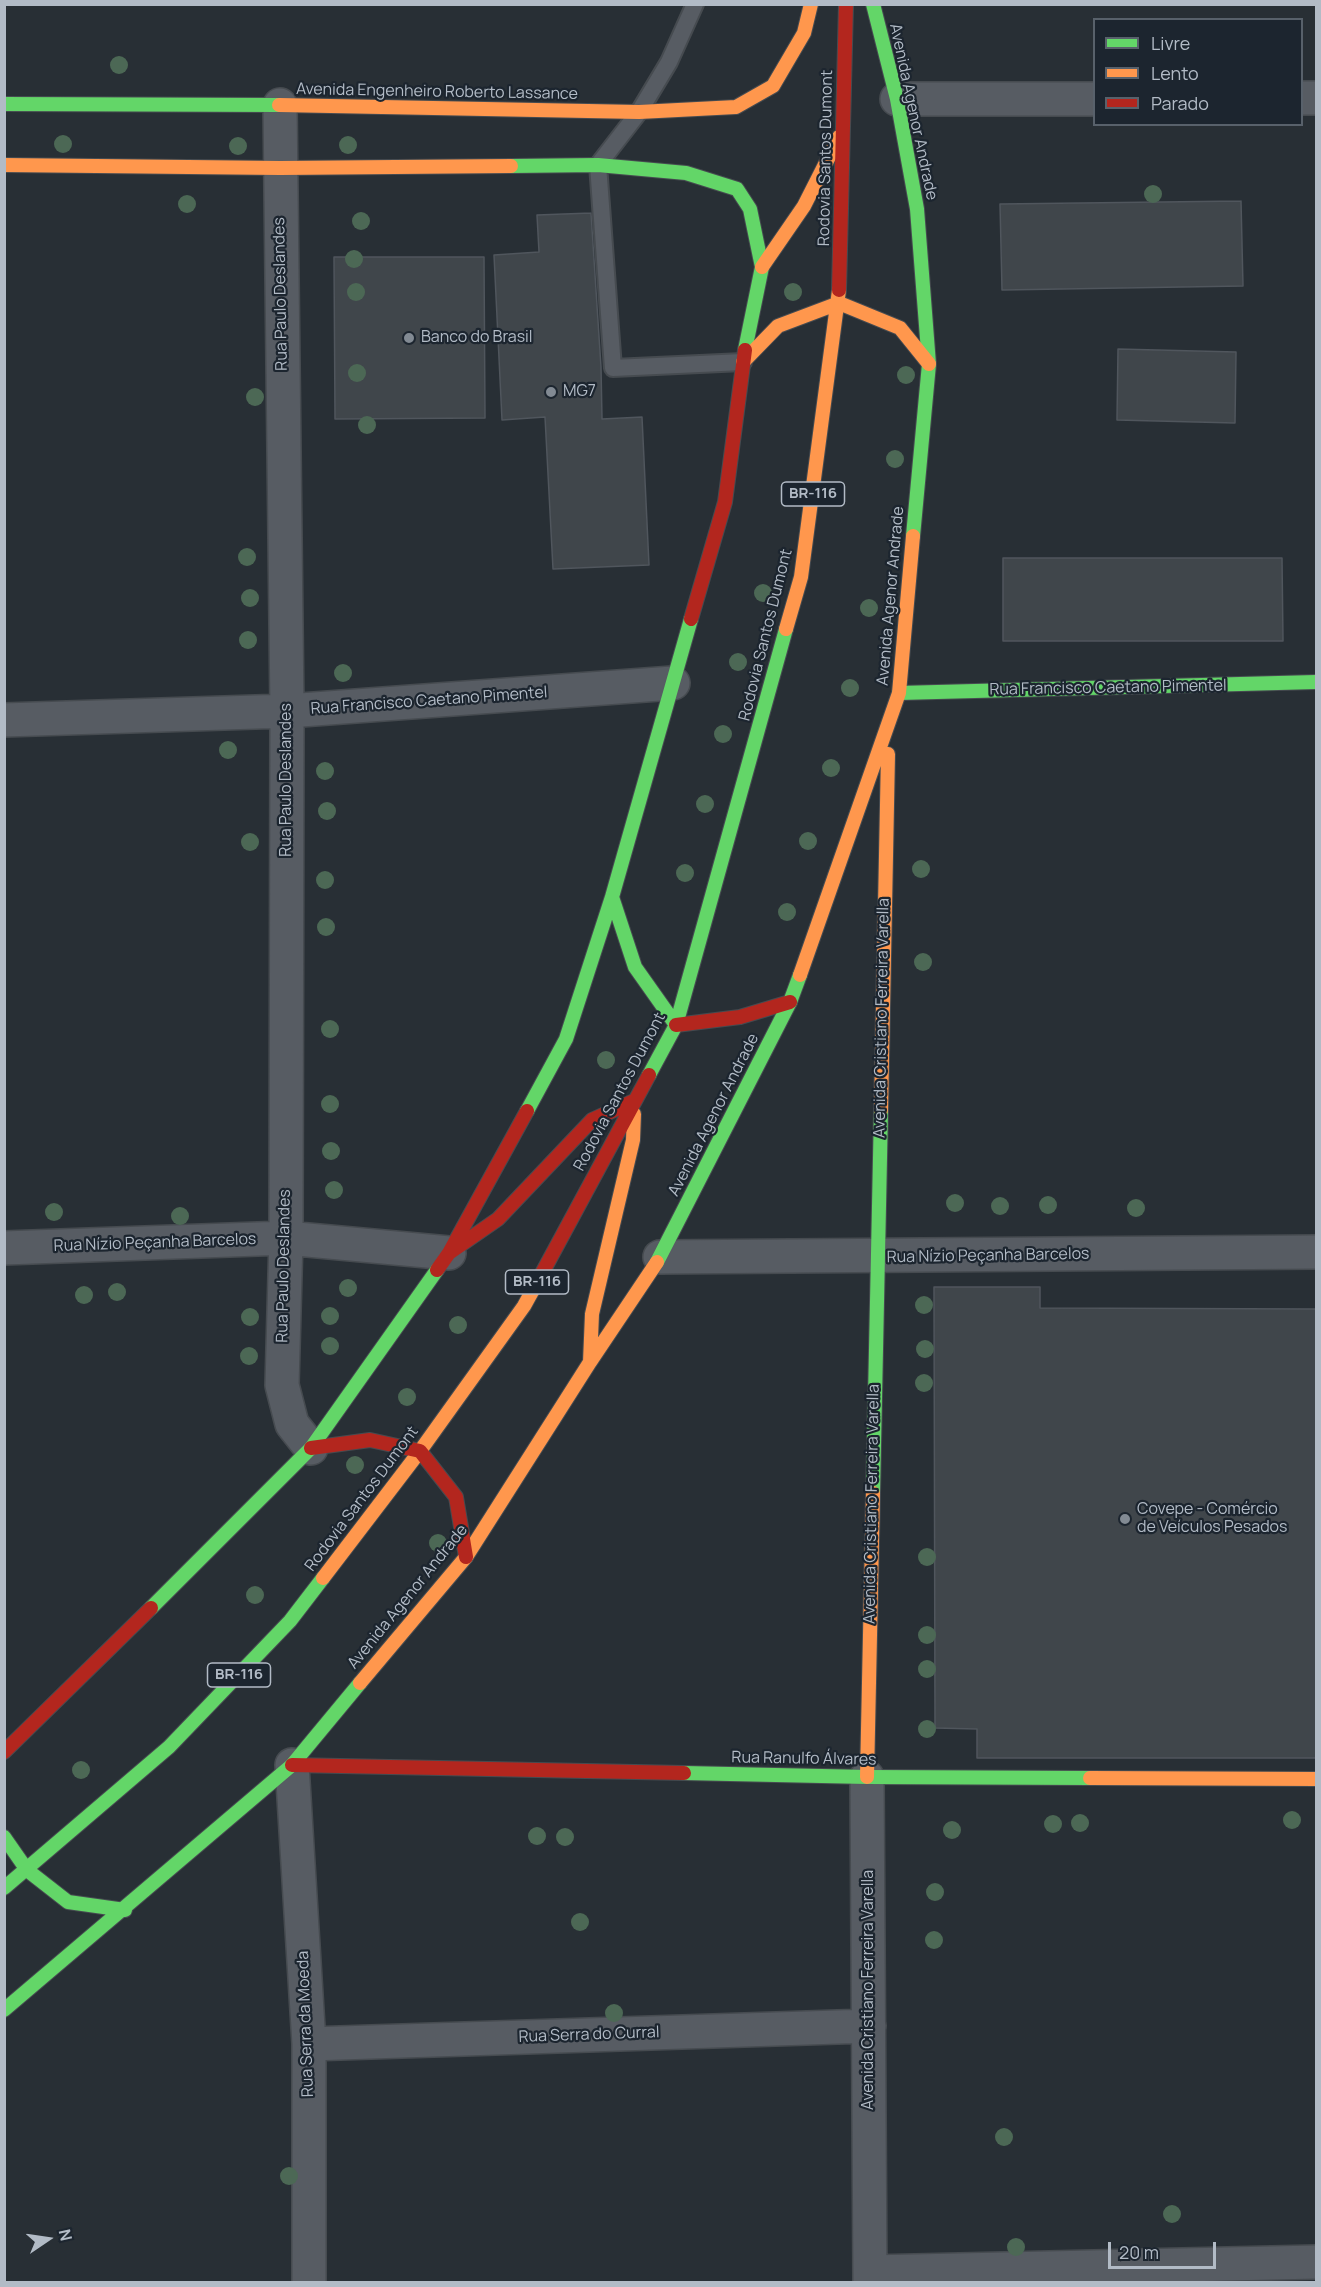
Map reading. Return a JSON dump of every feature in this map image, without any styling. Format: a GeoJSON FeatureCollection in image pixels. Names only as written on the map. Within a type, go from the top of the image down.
{"type":"FeatureCollection","features":[{"type":"Feature","properties":{"kind":"main road","name":"Avenida Engenheiro Roberto Lassance"},"geometry":{"type":"LineString","coordinates":[[4,104],[280,105],[639,112],[736,107],[773,86],[804,33],[811,4]]}},
{"type":"Feature","properties":{"kind":"main road","name":"Rodovia Santos Dumont"},"geometry":{"type":"LineString","coordinates":[[4,1888],[170,1747],[290,1622],[420,1451],[524,1306],[676,1025],[801,577],[839,303],[846,4]]}},
{"type":"Feature","properties":{"kind":"main road","name":"Avenida Agenor Andrade"},"geometry":{"type":"LineString","coordinates":[[4,2010],[292,1765],[466,1557],[660,1257],[790,1002],[899,693],[929,364],[917,209],[897,99],[873,4]]}},
{"type":"Feature","properties":{"kind":"main road"},"geometry":{"type":"LineString","coordinates":[[762,267],[804,206],[843,130]]}},
{"type":"Feature","properties":{"kind":"main road"},"geometry":{"type":"LineString","coordinates":[[4,165],[280,168],[598,165],[686,173],[737,189],[750,209],[762,267],[743,362],[725,501],[612,897],[566,1039],[448,1253],[311,1448],[4,1752]]}},
{"type":"Feature","properties":{"kind":"main road"},"geometry":{"type":"LineString","coordinates":[[743,362],[778,326],[839,303],[900,328],[929,364]]}},
{"type":"Feature","properties":{"kind":"main road","name":"Rua Francisco Caetano Pimentel"},"geometry":{"type":"LineString","coordinates":[[899,693],[1317,682]]}},
{"type":"Feature","properties":{"kind":"main road","name":"Avenida Cristiano Ferreira Varella"},"geometry":{"type":"LineString","coordinates":[[867,1777],[876,1257],[889,725]]}},
{"type":"Feature","properties":{"kind":"main road"},"geometry":{"type":"LineString","coordinates":[[612,897],[635,967],[676,1025],[740,1017],[790,1002]]}},
{"type":"Feature","properties":{"kind":"main road"},"geometry":{"type":"LineString","coordinates":[[448,1253],[498,1219],[592,1120],[634,1101],[633,1140],[592,1314],[590,1362]]}},
{"type":"Feature","properties":{"kind":"main road"},"geometry":{"type":"LineString","coordinates":[[311,1448],[370,1440],[420,1451],[456,1497],[466,1557]]}},
{"type":"Feature","properties":{"kind":"main road","name":"Rua Ranulfo Álvares"},"geometry":{"type":"LineString","coordinates":[[292,1765],[867,1777],[1317,1779]]}},
{"type":"Feature","properties":{"kind":"main road"},"geometry":{"type":"LineString","coordinates":[[4,1837],[27,1870],[68,1902],[124,1910]]}},
{"type":"Feature","properties":{"kind":"street"},"geometry":{"type":"LineString","coordinates":[[897,99],[1093,99]]}},
{"type":"Feature","properties":{"kind":"street","name":"Rua Paulo Deslandes"},"geometry":{"type":"LineString","coordinates":[[280,105],[287,711],[286,1238],[282,1385],[292,1424],[311,1448]]}},
{"type":"Feature","properties":{"kind":"street","name":"Rua Francisco Caetano Pimentel"},"geometry":{"type":"LineString","coordinates":[[4,720],[287,711],[673,683]]}},
{"type":"Feature","properties":{"kind":"street","name":"Rua Nízio Peçanha Barcelos"},"geometry":{"type":"LineString","coordinates":[[4,1248],[286,1238],[448,1253]]}},
{"type":"Feature","properties":{"kind":"street","name":"Rua Nízio Peçanha Barcelos"},"geometry":{"type":"LineString","coordinates":[[660,1257],[1317,1252]]}},
{"type":"Feature","properties":{"kind":"street","name":"Rua Serra da Moeda"},"geometry":{"type":"LineString","coordinates":[[292,1765],[309,2044],[309,2283]]}},
{"type":"Feature","properties":{"kind":"street","name":"Avenida Cristiano Ferreira Varella"},"geometry":{"type":"LineString","coordinates":[[867,1777],[870,2277]]}},
{"type":"Feature","properties":{"kind":"street","name":"Rua Serra do Curral"},"geometry":{"type":"LineString","coordinates":[[309,2044],[869,2026]]}},
{"type":"Feature","properties":{"kind":"street"},"geometry":{"type":"LineString","coordinates":[[870,2277],[1317,2262]]}},
{"type":"Feature","properties":{"kind":"lane"},"geometry":{"type":"LineString","coordinates":[[695,4],[669,62],[639,112],[598,165],[613,368],[743,362]]}},
{"type":"Feature","properties":{"kind":"building"},"geometry":{"type":"Polygon","coordinates":[[[1241,201],[1243,286],[1002,290],[1000,204],[1241,201]]]}},
{"type":"Feature","properties":{"kind":"building","name":"MG7"},"geometry":{"type":"Polygon","coordinates":[[[591,213],[602,419],[642,417],[649,565],[553,569],[545,417],[502,420],[494,255],[539,252],[537,215],[591,213]]]}},
{"type":"Feature","properties":{"kind":"building","name":"Banco do Brasil"},"geometry":{"type":"Polygon","coordinates":[[[334,257],[484,257],[485,418],[335,419],[334,257]]]}},
{"type":"Feature","properties":{"kind":"building"},"geometry":{"type":"Polygon","coordinates":[[[1118,349],[1236,352],[1235,423],[1117,420],[1118,349]]]}},
{"type":"Feature","properties":{"kind":"building"},"geometry":{"type":"Polygon","coordinates":[[[1003,558],[1282,558],[1283,641],[1003,641],[1003,558]]]}},
{"type":"Feature","properties":{"kind":"building","name":"Covepe - Comércio de Veículos Pesados"},"geometry":{"type":"Polygon","coordinates":[[[934,1287],[1040,1287],[1040,1308],[1316,1309],[1316,1758],[977,1758],[977,1729],[935,1728],[934,1287]]]}},
{"type":"Feature","properties":{"kind":"traffic: fast"},"geometry":{"type":"LineString","coordinates":[[873,4],[897,99],[917,209],[929,364],[913,536]]}},
{"type":"Feature","properties":{"kind":"traffic: fast"},"geometry":{"type":"LineString","coordinates":[[4,104],[279,105]]}},
{"type":"Feature","properties":{"kind":"traffic: fast"},"geometry":{"type":"LineString","coordinates":[[511,166],[598,165],[686,173],[737,189],[750,209],[762,267],[745,350]]}},
{"type":"Feature","properties":{"kind":"traffic: fast"},"geometry":{"type":"LineString","coordinates":[[527,1111],[566,1039],[612,897],[691,619]]}},
{"type":"Feature","properties":{"kind":"traffic: fast"},"geometry":{"type":"LineString","coordinates":[[649,1075],[676,1025],[786,629]]}},
{"type":"Feature","properties":{"kind":"traffic: fast"},"geometry":{"type":"LineString","coordinates":[[899,693],[1316,682]]}},
{"type":"Feature","properties":{"kind":"traffic: fast"},"geometry":{"type":"LineString","coordinates":[[612,897],[635,967],[676,1025]]}},
{"type":"Feature","properties":{"kind":"traffic: fast"},"geometry":{"type":"LineString","coordinates":[[657,1262],[790,1002],[800,975]]}},
{"type":"Feature","properties":{"kind":"traffic: fast"},"geometry":{"type":"LineString","coordinates":[[873,1493],[881,1110]]}},
{"type":"Feature","properties":{"kind":"traffic: fast"},"geometry":{"type":"LineString","coordinates":[[151,1608],[311,1448],[437,1270]]}},
{"type":"Feature","properties":{"kind":"traffic: fast"},"geometry":{"type":"LineString","coordinates":[[4,1888],[169,1747],[290,1621],[323,1578]]}},
{"type":"Feature","properties":{"kind":"traffic: fast"},"geometry":{"type":"LineString","coordinates":[[4,2010],[292,1765],[360,1683]]}},
{"type":"Feature","properties":{"kind":"traffic: fast"},"geometry":{"type":"LineString","coordinates":[[684,1773],[1090,1778]]}},
{"type":"Feature","properties":{"kind":"traffic: fast"},"geometry":{"type":"LineString","coordinates":[[4,1837],[27,1870],[68,1902],[125,1910]]}},
{"type":"Feature","properties":{"kind":"traffic: slow"},"geometry":{"type":"LineString","coordinates":[[279,105],[639,112],[736,107],[773,86],[804,33],[811,4]]}},
{"type":"Feature","properties":{"kind":"traffic: slow"},"geometry":{"type":"LineString","coordinates":[[762,267],[804,206],[839,137]]}},
{"type":"Feature","properties":{"kind":"traffic: slow"},"geometry":{"type":"LineString","coordinates":[[4,165],[280,168],[511,166]]}},
{"type":"Feature","properties":{"kind":"traffic: slow"},"geometry":{"type":"LineString","coordinates":[[786,629],[801,577],[839,290]]}},
{"type":"Feature","properties":{"kind":"traffic: slow"},"geometry":{"type":"LineString","coordinates":[[743,362],[778,326],[839,303],[900,328],[929,364]]}},
{"type":"Feature","properties":{"kind":"traffic: slow"},"geometry":{"type":"LineString","coordinates":[[800,975],[899,693],[913,536]]}},
{"type":"Feature","properties":{"kind":"traffic: slow"},"geometry":{"type":"LineString","coordinates":[[881,1110],[888,754]]}},
{"type":"Feature","properties":{"kind":"traffic: slow"},"geometry":{"type":"LineString","coordinates":[[590,1362],[592,1314],[633,1140],[634,1114]]}},
{"type":"Feature","properties":{"kind":"traffic: slow"},"geometry":{"type":"LineString","coordinates":[[360,1683],[466,1557],[590,1362],[657,1262]]}},
{"type":"Feature","properties":{"kind":"traffic: slow"},"geometry":{"type":"LineString","coordinates":[[323,1578],[420,1451],[524,1306],[540,1277]]}},
{"type":"Feature","properties":{"kind":"traffic: slow"},"geometry":{"type":"LineString","coordinates":[[867,1777],[873,1493]]}},
{"type":"Feature","properties":{"kind":"traffic: slow"},"geometry":{"type":"LineString","coordinates":[[1090,1778],[1316,1779]]}},
{"type":"Feature","properties":{"kind":"traffic: jam"},"geometry":{"type":"LineString","coordinates":[[839,290],[846,4]]}},
{"type":"Feature","properties":{"kind":"traffic: jam"},"geometry":{"type":"LineString","coordinates":[[691,619],[725,502],[745,350]]}},
{"type":"Feature","properties":{"kind":"traffic: jam"},"geometry":{"type":"LineString","coordinates":[[676,1025],[740,1017],[790,1002]]}},
{"type":"Feature","properties":{"kind":"traffic: jam"},"geometry":{"type":"LineString","coordinates":[[540,1277],[649,1075]]}},
{"type":"Feature","properties":{"kind":"traffic: jam"},"geometry":{"type":"LineString","coordinates":[[449,1253],[498,1219],[592,1120],[634,1101]]}},
{"type":"Feature","properties":{"kind":"traffic: jam"},"geometry":{"type":"LineString","coordinates":[[437,1270],[449,1253],[527,1111]]}},
{"type":"Feature","properties":{"kind":"traffic: jam"},"geometry":{"type":"LineString","coordinates":[[311,1448],[370,1440],[420,1451],[456,1497],[466,1557]]}},
{"type":"Feature","properties":{"kind":"traffic: jam"},"geometry":{"type":"LineString","coordinates":[[4,1752],[151,1608]]}},
{"type":"Feature","properties":{"kind":"traffic: jam"},"geometry":{"type":"LineString","coordinates":[[292,1765],[684,1773]]}},
{"type":"Feature","properties":{"kind":"place","name":"Banco do Brasil"},"geometry":{"type":"Point","coordinates":[409,338]}},
{"type":"Feature","properties":{"kind":"place","name":"MG7"},"geometry":{"type":"Point","coordinates":[551,392]}},
{"type":"Feature","properties":{"kind":"place","name":"Covepe - Comércio de Veículos Pesados"},"geometry":{"type":"Point","coordinates":[1125,1519]}}]}
